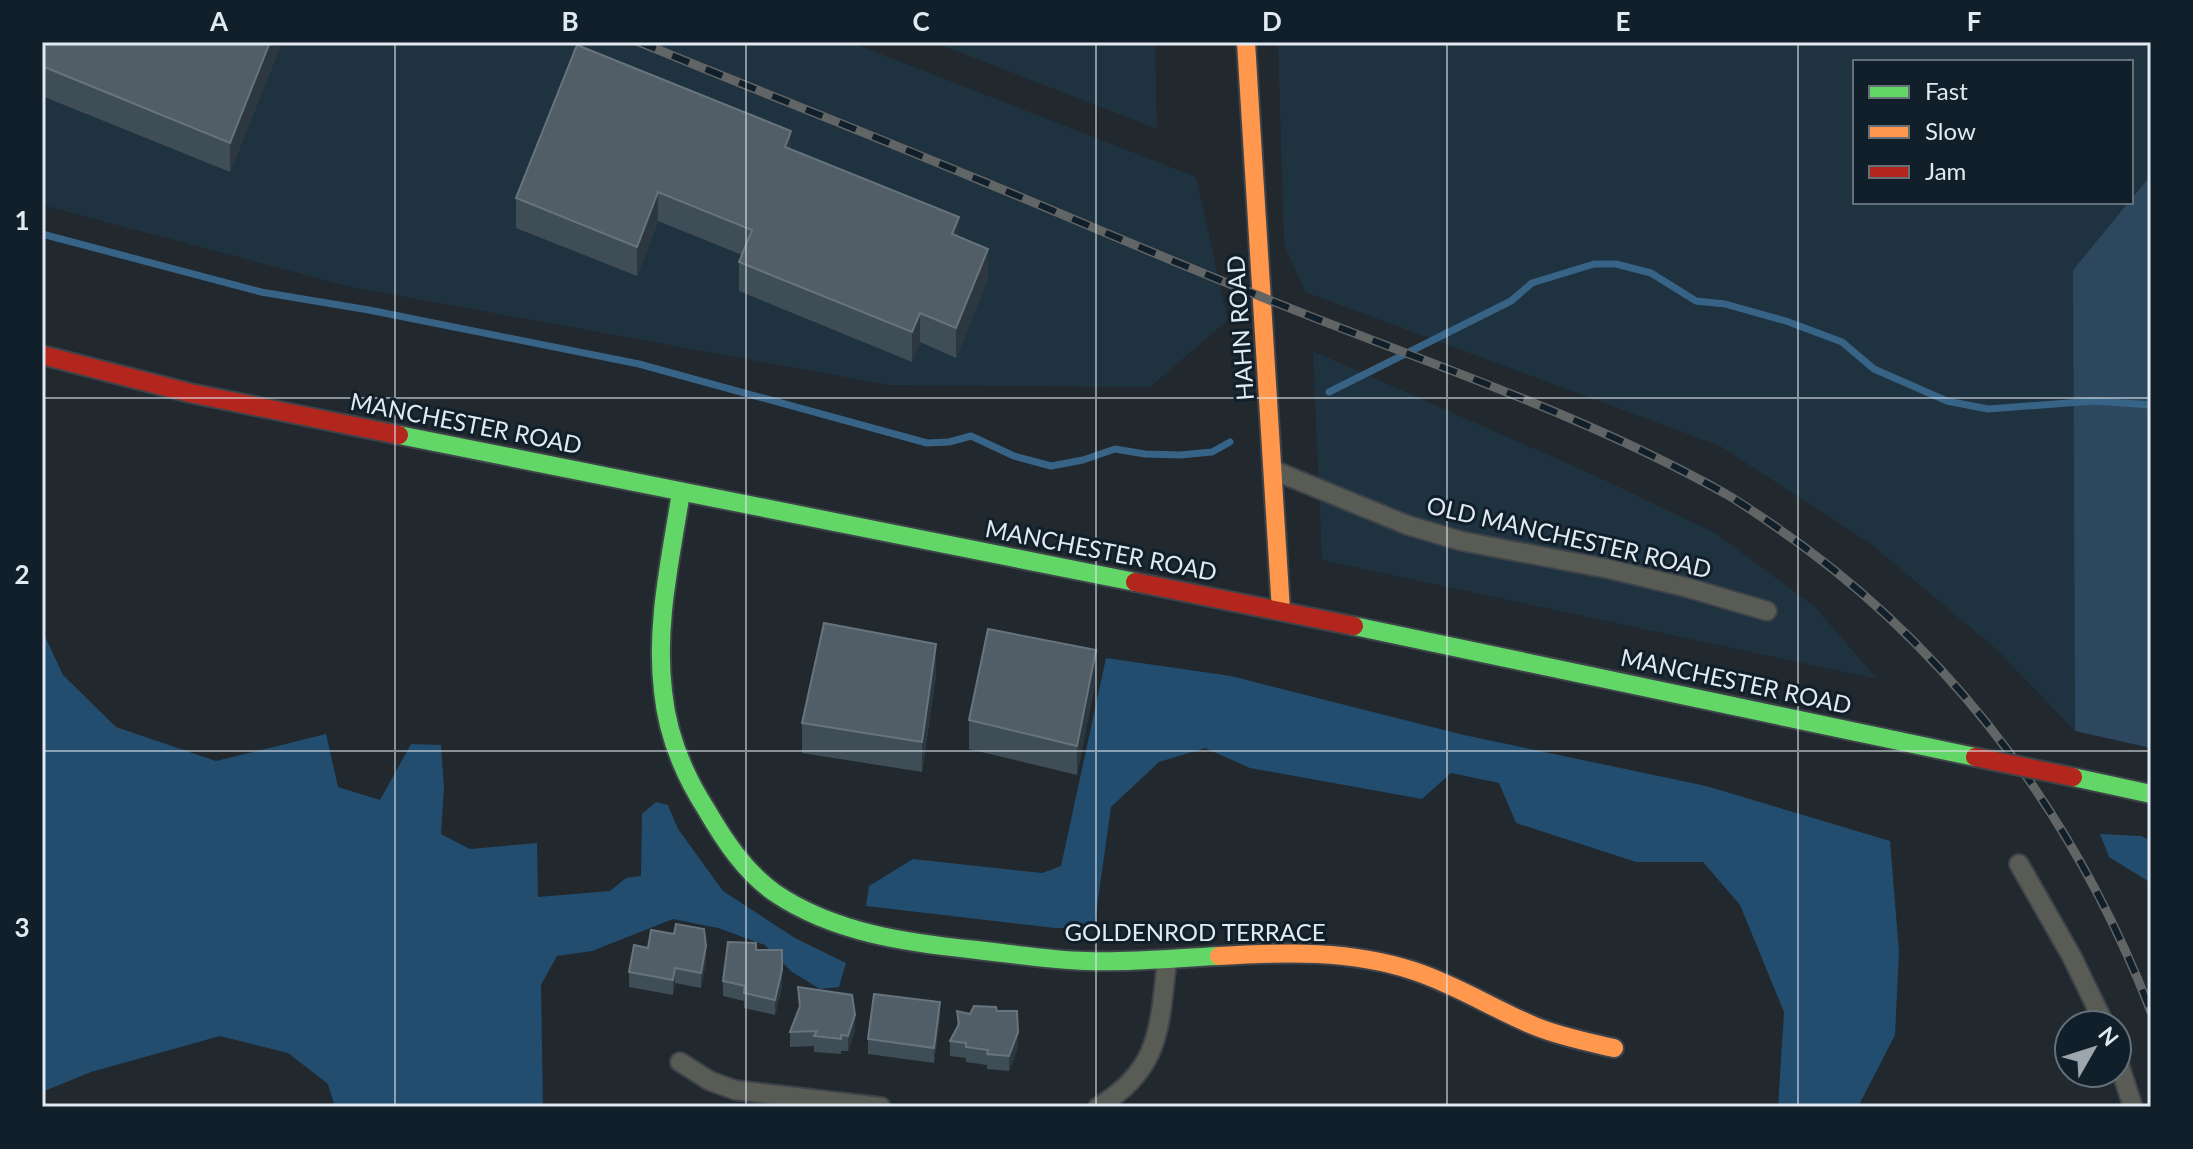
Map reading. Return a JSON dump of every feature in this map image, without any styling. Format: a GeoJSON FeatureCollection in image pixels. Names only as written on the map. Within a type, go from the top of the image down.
{"type":"FeatureCollection","features":[{"type":"Feature","properties":{"kind":"main road","name":"HAHN ROAD"},"geometry":{"type":"LineString","coordinates":[[1246,42],[1281,611]]}},
{"type":"Feature","properties":{"kind":"main road","name":"MANCHESTER ROAD"},"geometry":{"type":"LineString","coordinates":[[42,355],[190,393],[1281,611],[2151,794]]}},
{"type":"Feature","properties":{"kind":"main road","name":"GOLDENROD TERRACE"},"geometry":{"type":"LineString","coordinates":[[681,492],[662,626],[661,676],[669,733],[683,772],[697,796],[746,867],[774,893],[841,924],[907,941],[1084,961],[1167,961],[1291,953],[1368,959],[1409,969],[1455,987],[1546,1031],[1614,1048]]}},
{"type":"Feature","properties":{"kind":"street","name":"OLD MANCHESTER ROAD"},"geometry":{"type":"LineString","coordinates":[[1273,470],[1407,525],[1461,541],[1624,573],[1767,611]]}},
{"type":"Feature","properties":{"kind":"street"},"geometry":{"type":"LineString","coordinates":[[2019,864],[2072,957],[2097,1009]]}},
{"type":"Feature","properties":{"kind":"street"},"geometry":{"type":"LineString","coordinates":[[1098,1107],[1121,1093],[1144,1068],[1160,1023],[1167,961]]}},
{"type":"Feature","properties":{"kind":"street"},"geometry":{"type":"LineString","coordinates":[[680,1062],[710,1081],[735,1090],[881,1107]]}},
{"type":"Feature","properties":{"kind":"shaded area"},"geometry":{"type":"Polygon","coordinates":[[[42,42],[850,42],[1196,177],[1228,320],[1150,387],[889,385],[351,287],[42,205],[42,42]]]}},
{"type":"Feature","properties":{"kind":"shaded area"},"geometry":{"type":"Polygon","coordinates":[[[933,42],[1155,42],[1157,129],[933,42]]]}},
{"type":"Feature","properties":{"kind":"shaded area"},"geometry":{"type":"Polygon","coordinates":[[[1278,42],[2151,42],[2151,175],[2133,197],[2133,60],[1853,60],[1853,204],[2127,204],[2073,270],[2075,731],[1997,650],[1871,544],[1720,446],[1305,292],[1284,244],[1278,42]]]}},
{"type":"Feature","properties":{"kind":"shaded area"},"geometry":{"type":"Polygon","coordinates":[[[2151,175],[2151,748],[2075,731],[2073,270],[2127,204],[2133,204],[2133,197],[2151,175]]]}},
{"type":"Feature","properties":{"kind":"shaded area"},"geometry":{"type":"Polygon","coordinates":[[[1313,351],[1598,477],[1715,533],[1814,606],[1877,679],[1322,560],[1313,351]]]}},
{"type":"Feature","properties":{"kind":"shaded area"},"geometry":{"type":"Polygon","coordinates":[[[42,630],[63,675],[116,727],[216,761],[326,734],[338,787],[380,800],[411,744],[441,745],[444,787],[441,834],[470,849],[537,843],[538,897],[610,891],[626,878],[641,876],[642,814],[656,802],[668,805],[678,829],[723,891],[795,938],[846,963],[839,987],[820,989],[792,972],[765,945],[718,928],[673,919],[592,951],[557,956],[541,985],[543,1107],[335,1107],[328,1084],[288,1053],[220,1036],[91,1072],[42,1092],[42,630]]]}},
{"type":"Feature","properties":{"kind":"shaded area"},"geometry":{"type":"Polygon","coordinates":[[[1106,658],[1231,676],[1464,735],[1706,786],[1890,841],[1899,952],[1895,1035],[1858,1107],[1778,1107],[1784,1012],[1740,905],[1703,862],[1636,862],[1516,823],[1499,783],[1451,773],[1422,799],[1250,768],[1205,748],[1159,762],[1111,807],[1094,928],[1055,928],[866,906],[869,886],[913,859],[1042,873],[1061,866],[1106,658]]]}},
{"type":"Feature","properties":{"kind":"shaded area"},"geometry":{"type":"Polygon","coordinates":[[[2100,834],[2141,836],[2151,841],[2151,883],[2109,857],[2100,834]]]}},
{"type":"Feature","properties":{"kind":"building"},"geometry":{"type":"Polygon","coordinates":[[[42,42],[270,42],[230,143],[42,66],[42,42]]]}},
{"type":"Feature","properties":{"kind":"building"},"geometry":{"type":"Polygon","coordinates":[[[577,45],[791,131],[785,147],[959,217],[952,234],[988,249],[956,328],[920,313],[912,332],[739,262],[752,230],[658,192],[637,247],[516,198],[577,45]]]}},
{"type":"Feature","properties":{"kind":"building"},"geometry":{"type":"Polygon","coordinates":[[[824,623],[936,644],[922,742],[802,723],[824,623]]]}},
{"type":"Feature","properties":{"kind":"building"},"geometry":{"type":"Polygon","coordinates":[[[988,629],[1096,650],[1077,746],[969,720],[988,629]]]}},
{"type":"Feature","properties":{"kind":"building"},"geometry":{"type":"Polygon","coordinates":[[[676,924],[704,929],[706,946],[701,973],[675,968],[673,980],[629,972],[634,945],[648,948],[651,930],[674,934],[676,924]]]}},
{"type":"Feature","properties":{"kind":"building"},"geometry":{"type":"Polygon","coordinates":[[[728,942],[756,943],[756,950],[782,950],[782,970],[775,1000],[744,993],[745,986],[723,981],[728,942]]]}},
{"type":"Feature","properties":{"kind":"building"},"geometry":{"type":"Polygon","coordinates":[[[798,987],[852,995],[855,1015],[848,1036],[841,1035],[841,1039],[814,1036],[817,1031],[790,1032],[800,1006],[798,987]]]}},
{"type":"Feature","properties":{"kind":"building"},"geometry":{"type":"Polygon","coordinates":[[[874,994],[940,1002],[934,1048],[868,1039],[874,994]]]}},
{"type":"Feature","properties":{"kind":"building"},"geometry":{"type":"Polygon","coordinates":[[[974,1006],[1017,1011],[1018,1032],[1009,1056],[987,1054],[988,1050],[950,1041],[959,1024],[957,1011],[970,1014],[974,1006]]]}},
{"type":"Feature","properties":{"kind":"waterway"},"geometry":{"type":"LineString","coordinates":[[42,234],[261,292],[369,310],[639,364],[927,443],[949,442],[971,436],[1014,456],[1051,466],[1083,460],[1115,449],[1180,455],[1212,452],[1230,442]]}},
{"type":"Feature","properties":{"kind":"waterway"},"geometry":{"type":"LineString","coordinates":[[1329,392],[1511,301],[1532,283],[1594,264],[1616,264],[1651,273],[1696,301],[1725,304],[1786,321],[1842,342],[1874,369],[1947,401],[1988,409],[2094,401],[2151,405]]}},
{"type":"Feature","properties":{"kind":"railway"},"geometry":{"type":"LineString","coordinates":[[639,42],[1226,283],[1556,412],[1671,465],[1746,506],[1862,593],[1916,644],[1965,697],[2011,755],[2052,815],[2089,878],[2151,1012]]}},
{"type":"Feature","properties":{"kind":"traffic: fast"},"geometry":{"type":"LineString","coordinates":[[399,435],[1135,582]]}},
{"type":"Feature","properties":{"kind":"traffic: fast"},"geometry":{"type":"LineString","coordinates":[[681,492],[665,591],[661,641],[668,722],[683,767],[698,795],[736,855],[764,885],[822,918],[872,934],[925,944],[1086,961],[1219,956]]}},
{"type":"Feature","properties":{"kind":"traffic: fast"},"geometry":{"type":"LineString","coordinates":[[1354,626],[1975,757]]}},
{"type":"Feature","properties":{"kind":"traffic: fast"},"geometry":{"type":"LineString","coordinates":[[2073,777],[2151,794]]}},
{"type":"Feature","properties":{"kind":"traffic: slow"},"geometry":{"type":"LineString","coordinates":[[1246,42],[1281,611]]}},
{"type":"Feature","properties":{"kind":"traffic: slow"},"geometry":{"type":"LineString","coordinates":[[1219,956],[1318,954],[1390,964],[1445,983],[1537,1027],[1614,1048]]}},
{"type":"Feature","properties":{"kind":"traffic: jam"},"geometry":{"type":"LineString","coordinates":[[42,355],[190,393],[399,435]]}},
{"type":"Feature","properties":{"kind":"traffic: jam"},"geometry":{"type":"LineString","coordinates":[[1135,582],[1354,626]]}},
{"type":"Feature","properties":{"kind":"traffic: jam"},"geometry":{"type":"LineString","coordinates":[[1975,757],[2073,777]]}}]}
